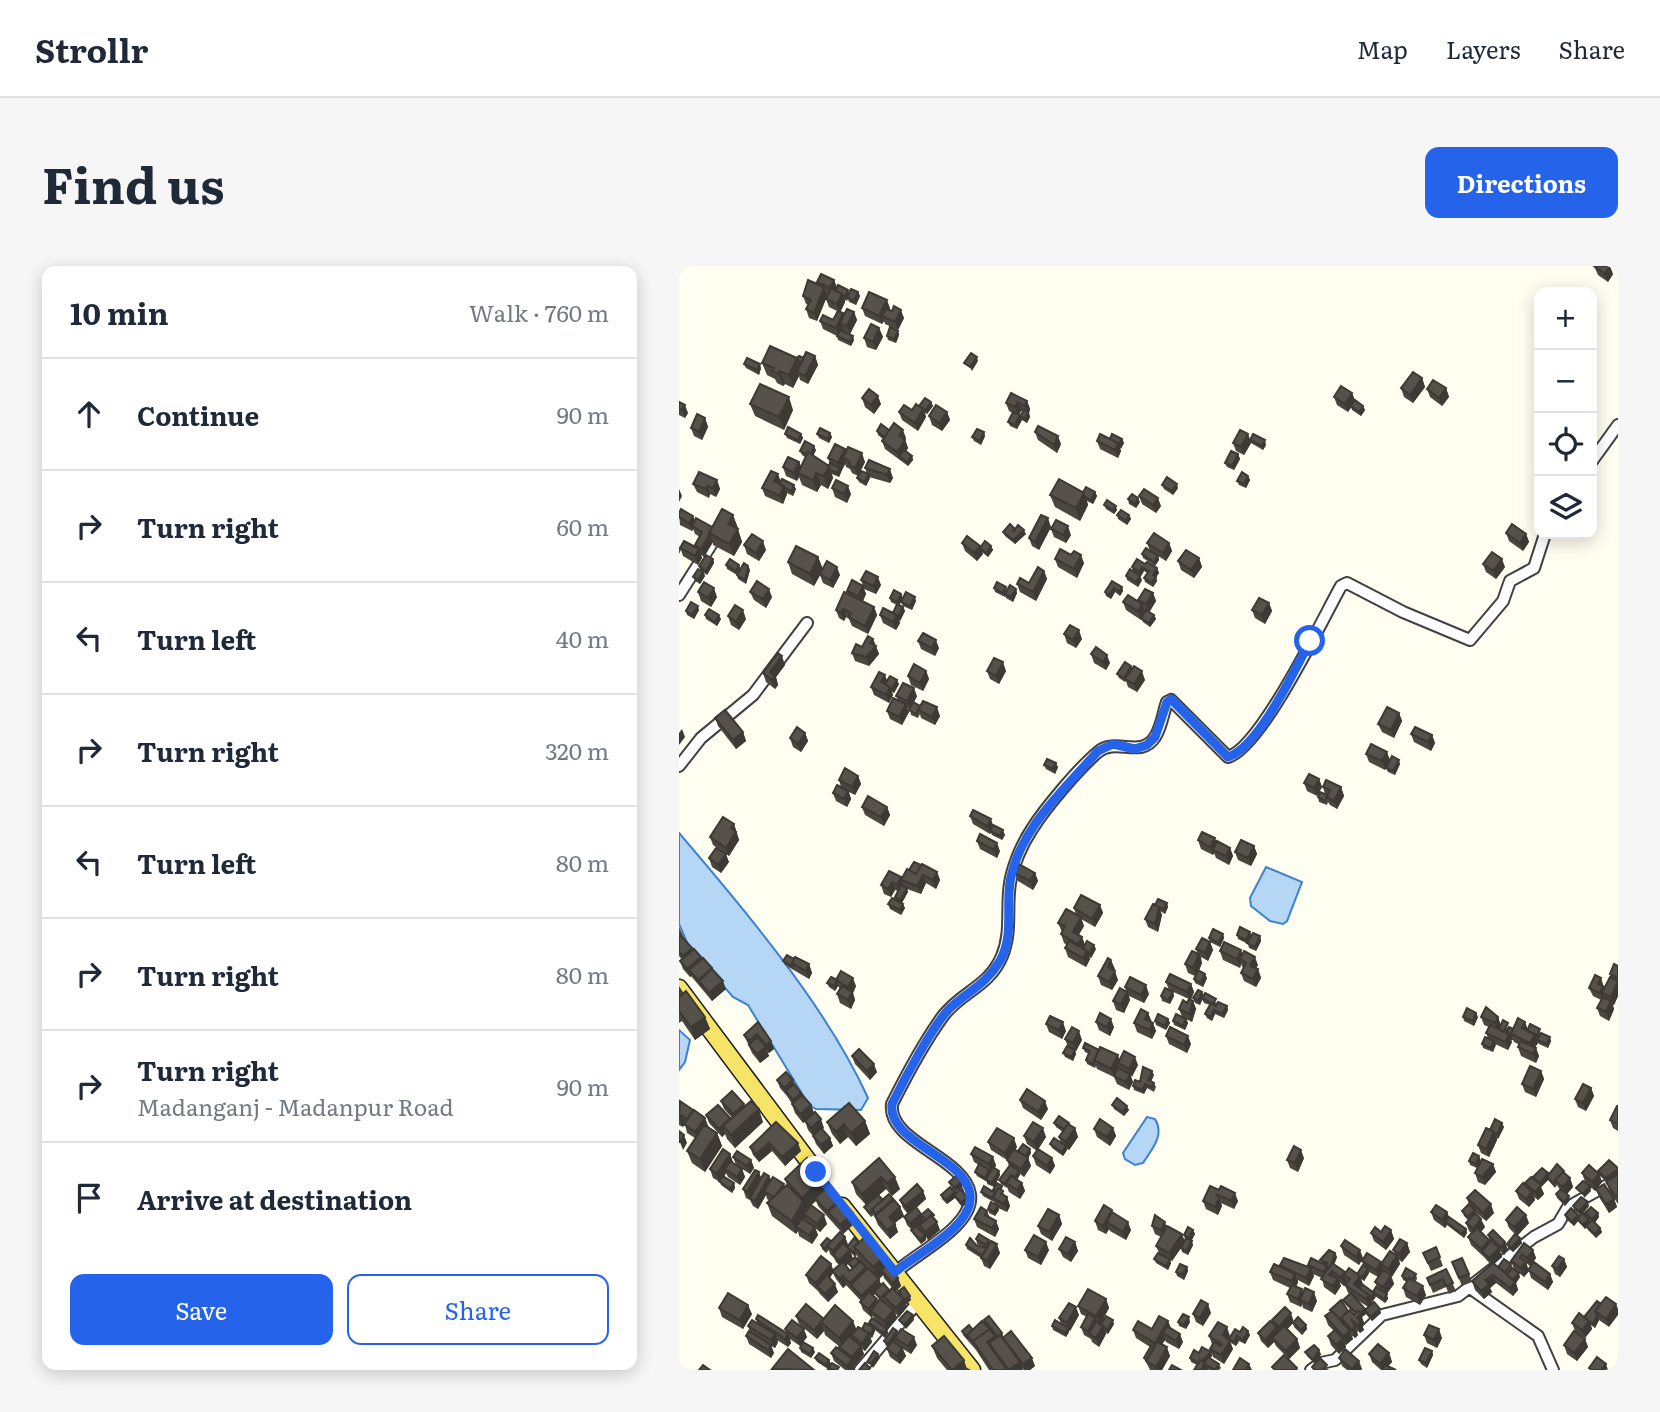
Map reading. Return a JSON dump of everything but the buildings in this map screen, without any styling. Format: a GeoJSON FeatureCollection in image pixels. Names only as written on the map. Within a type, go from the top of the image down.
{"type":"FeatureCollection","features":[{"type":"Feature","properties":{"kind":"main road"},"geometry":{"type":"LineString","coordinates":[[679,988],[972,1370]]}},
{"type":"Feature","properties":{"kind":"street"},"geometry":{"type":"LineString","coordinates":[[1597,454],[1618,425]]}},
{"type":"Feature","properties":{"kind":"street"},"geometry":{"type":"LineString","coordinates":[[679,595],[716,537]]}},
{"type":"Feature","properties":{"kind":"street"},"geometry":{"type":"LineString","coordinates":[[895,1272],[961,1222],[969,1208],[970,1195],[966,1184],[953,1168],[898,1124],[891,1113],[892,1104],[942,1017],[983,985],[1001,958],[1009,934],[1013,868],[1030,831],[1043,813],[1098,751],[1113,744],[1135,749],[1147,745],[1155,737],[1167,702],[1171,699],[1228,757],[1238,754],[1275,703],[1341,586],[1347,583],[1403,612],[1470,640],[1494,614],[1510,581],[1534,569],[1543,539]]}},
{"type":"Feature","properties":{"kind":"street"},"geometry":{"type":"LineString","coordinates":[[679,766],[701,738],[753,695],[807,623]]}},
{"type":"Feature","properties":{"kind":"street"},"geometry":{"type":"LineString","coordinates":[[1311,1370],[1321,1363],[1335,1360],[1382,1315],[1458,1296],[1534,1237],[1558,1224],[1568,1207],[1618,1179]]}},
{"type":"Feature","properties":{"kind":"street"},"geometry":{"type":"LineString","coordinates":[[1470,1288],[1538,1336],[1543,1342],[1553,1370]]}},
{"type":"Feature","properties":{"kind":"street"},"geometry":{"type":"LineString","coordinates":[[860,1370],[919,1301]]}},
{"type":"Feature","properties":{"kind":"water"},"geometry":{"type":"Polygon","coordinates":[[[679,833],[757,926],[830,1029],[868,1098],[861,1110],[816,1109],[809,1105],[748,1005],[733,997],[689,947],[679,924],[679,833]]]}},
{"type":"Feature","properties":{"kind":"water"},"geometry":{"type":"Polygon","coordinates":[[[1266,867],[1302,882],[1287,921],[1283,924],[1270,921],[1251,906],[1250,898],[1266,867]]]}},
{"type":"Feature","properties":{"kind":"water"},"geometry":{"type":"Polygon","coordinates":[[[679,1030],[690,1040],[685,1062],[679,1070],[679,1030]]]}},
{"type":"Feature","properties":{"kind":"water"},"geometry":{"type":"Polygon","coordinates":[[[1147,1117],[1155,1119],[1158,1136],[1143,1163],[1135,1165],[1125,1159],[1123,1153],[1147,1117]]]}},
{"type":"Feature","properties":{"kind":"route"},"geometry":{"type":"LineString","coordinates":[[816,1172],[895,1272],[961,1222],[969,1208],[970,1195],[966,1184],[953,1168],[898,1124],[891,1113],[892,1104],[942,1017],[950,1008],[983,985],[1001,958],[1009,934],[1008,915],[1013,868],[1030,831],[1098,751],[1113,744],[1135,749],[1147,745],[1155,737],[1167,702],[1171,699],[1228,757],[1238,754],[1275,703],[1310,641]]}}]}
